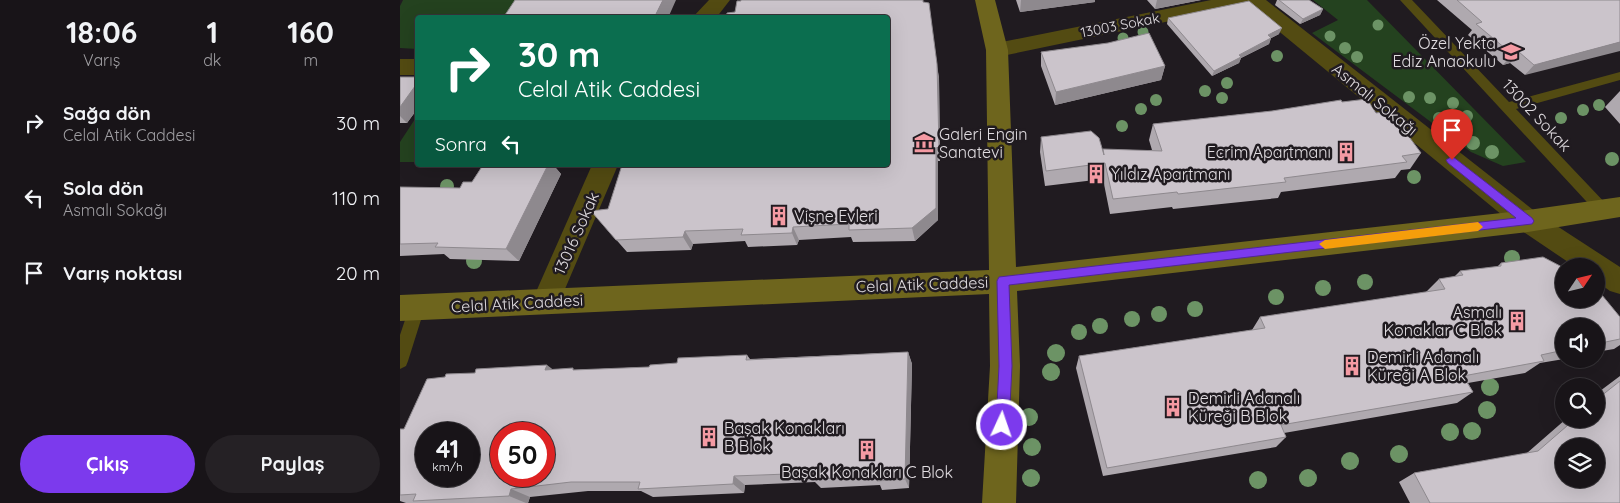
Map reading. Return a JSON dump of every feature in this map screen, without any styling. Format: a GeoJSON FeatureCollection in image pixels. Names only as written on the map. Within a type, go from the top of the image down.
{"type":"FeatureCollection","features":[{"type":"Feature","properties":{"kind":"street"},"geometry":{"type":"LineString","coordinates":[[706,15],[720,0]]}},
{"type":"Feature","properties":{"kind":"street"},"geometry":{"type":"LineString","coordinates":[[985,0],[997,50],[1006,366],[999,503]]}},
{"type":"Feature","properties":{"kind":"street","name":"13003 Sokak"},"geometry":{"type":"LineString","coordinates":[[997,50],[1243,0]]}},
{"type":"Feature","properties":{"kind":"street","name":"Asmalı Sokağı"},"geometry":{"type":"LineString","coordinates":[[1252,0],[1528,221],[1584,258]]}},
{"type":"Feature","properties":{"kind":"street"},"geometry":{"type":"LineString","coordinates":[[400,67],[415,67]]}},
{"type":"Feature","properties":{"kind":"street","name":"13016 Sokak"},"geometry":{"type":"LineString","coordinates":[[546,302],[604,167]]}},
{"type":"Feature","properties":{"kind":"street","name":"Celal Atik Caddesi"},"geometry":{"type":"LineString","coordinates":[[408,308],[1003,281],[1528,221],[1612,208]]}},
{"type":"Feature","properties":{"kind":"street","name":"Asmalı Sokağı"},"geometry":{"type":"LineString","coordinates":[[1605,272],[1620,282]]}},
{"type":"Feature","properties":{"kind":"lane","name":"13002 Sokak"},"geometry":{"type":"LineString","coordinates":[[1406,0],[1507,108],[1612,208]]}},
{"type":"Feature","properties":{"kind":"lane"},"geometry":{"type":"LineString","coordinates":[[1507,108],[1620,76]]}},
{"type":"Feature","properties":{"kind":"lane"},"geometry":{"type":"LineString","coordinates":[[400,361],[408,308]]}},
{"type":"Feature","properties":{"kind":"green space"},"geometry":{"type":"Polygon","coordinates":[[[403,0],[523,0],[513,15],[415,15],[415,49],[400,48],[400,6],[403,0]]]}},
{"type":"Feature","properties":{"kind":"green space"},"geometry":{"type":"Polygon","coordinates":[[[1313,0],[1367,0],[1526,162],[1503,166],[1471,152],[1312,33],[1338,20],[1313,0]]]}},
{"type":"Feature","properties":{"kind":"green space"},"geometry":{"type":"Polygon","coordinates":[[[415,119],[415,162],[400,162],[400,142],[415,119]]]}},
{"type":"Feature","properties":{"kind":"building"},"geometry":{"type":"Polygon","coordinates":[[[515,0],[663,0],[656,15],[505,15],[515,0]]]}},
{"type":"Feature","properties":{"kind":"building"},"geometry":{"type":"Polygon","coordinates":[[[923,0],[923,2],[929,3],[937,64],[939,147],[936,148],[936,208],[912,228],[849,230],[849,224],[793,227],[792,233],[741,235],[743,229],[685,231],[683,237],[616,240],[591,211],[608,209],[621,167],[890,167],[890,15],[727,15],[727,13],[735,12],[737,1],[923,0]]]}},
{"type":"Feature","properties":{"kind":"building"},"geometry":{"type":"Polygon","coordinates":[[[1279,0],[1309,0],[1323,9],[1303,19],[1279,0]]]}},
{"type":"Feature","properties":{"kind":"building"},"geometry":{"type":"Polygon","coordinates":[[[1457,0],[1620,0],[1620,42],[1534,65],[1519,52],[1512,54],[1476,24],[1482,22],[1457,0]]]}},
{"type":"Feature","properties":{"kind":"building"},"geometry":{"type":"Polygon","coordinates":[[[1249,1],[1282,28],[1268,35],[1271,38],[1239,55],[1241,57],[1214,71],[1168,18],[1249,1]]]}},
{"type":"Feature","properties":{"kind":"building"},"geometry":{"type":"Polygon","coordinates":[[[1149,33],[1165,66],[1056,92],[1041,52],[1108,43],[1149,33]]]}},
{"type":"Feature","properties":{"kind":"building"},"geometry":{"type":"Polygon","coordinates":[[[400,77],[415,77],[415,86],[400,107],[400,77]]]}},
{"type":"Feature","properties":{"kind":"building"},"geometry":{"type":"Polygon","coordinates":[[[1367,99],[1376,113],[1383,112],[1388,120],[1396,119],[1421,153],[1402,156],[1407,162],[1284,178],[1286,182],[1113,199],[1105,163],[1046,171],[1041,137],[1091,131],[1099,138],[1104,155],[1103,149],[1162,151],[1153,124],[1272,111],[1341,100],[1342,102],[1367,99]]]}},
{"type":"Feature","properties":{"kind":"building"},"geometry":{"type":"Polygon","coordinates":[[[482,167],[547,167],[506,249],[435,247],[438,243],[400,244],[400,187],[460,188],[463,182],[472,182],[482,167]]]}},
{"type":"Feature","properties":{"kind":"building"},"geometry":{"type":"Polygon","coordinates":[[[1543,257],[1555,263],[1555,308],[1605,308],[1605,299],[1620,317],[1620,339],[1605,342],[1605,318],[1555,318],[1555,352],[1541,355],[1544,361],[1463,376],[1473,392],[1281,425],[1286,437],[1107,468],[1079,356],[1265,328],[1260,317],[1445,289],[1439,279],[1463,275],[1460,271],[1501,266],[1501,263],[1543,257]]]}},
{"type":"Feature","properties":{"kind":"building"},"geometry":{"type":"Polygon","coordinates":[[[908,352],[905,479],[877,481],[878,476],[813,479],[814,473],[734,476],[733,484],[638,489],[640,482],[571,482],[555,484],[555,422],[490,422],[490,487],[528,487],[511,489],[509,496],[413,501],[416,494],[400,495],[400,429],[404,429],[427,379],[445,377],[446,374],[475,373],[476,369],[547,365],[545,370],[649,367],[650,365],[677,363],[678,358],[747,355],[746,360],[908,352]]]}},
{"type":"Feature","properties":{"kind":"building"},"geometry":{"type":"Polygon","coordinates":[[[1620,381],[1620,503],[1430,503],[1414,473],[1538,451],[1565,428],[1605,428],[1605,393],[1620,381]]]}},
{"type":"Feature","properties":{"kind":"slow traffic"},"geometry":{"type":"LineString","coordinates":[[1325,244],[1478,227]]}},
{"type":"Feature","properties":{"kind":"place","name":"Özel Yekta Ediz Anaokulu"},"geometry":{"type":"Point","coordinates":[1511,52]}},
{"type":"Feature","properties":{"kind":"place","name":"Galeri Engin Sanatevi"},"geometry":{"type":"Point","coordinates":[924,143]}},
{"type":"Feature","properties":{"kind":"place","name":"Ecrim Apartmanı"},"geometry":{"type":"Point","coordinates":[1346,152]}},
{"type":"Feature","properties":{"kind":"place","name":"Yıldız Apartmanı"},"geometry":{"type":"Point","coordinates":[1096,174]}},
{"type":"Feature","properties":{"kind":"place","name":"Vişne Evleri"},"geometry":{"type":"Point","coordinates":[779,216]}},
{"type":"Feature","properties":{"kind":"place","name":"Asmalı Konaklar C Blok"},"geometry":{"type":"Point","coordinates":[1517,321]}},
{"type":"Feature","properties":{"kind":"place","name":"Demirli Adanalı Küreği A Blok"},"geometry":{"type":"Point","coordinates":[1352,366]}},
{"type":"Feature","properties":{"kind":"place","name":"Demirli Adanalı Küreği B Blok"},"geometry":{"type":"Point","coordinates":[1173,407]}},
{"type":"Feature","properties":{"kind":"place","name":"Başak Konakları B Blok"},"geometry":{"type":"Point","coordinates":[709,437]}},
{"type":"Feature","properties":{"kind":"place","name":"Başak Konakları C Blok"},"geometry":{"type":"Point","coordinates":[867,450]}},
{"type":"Feature","properties":{"kind":"route"},"geometry":{"type":"LineString","coordinates":[[1002,425],[1006,366],[1003,281],[1528,221],[1452,160]]}}]}
